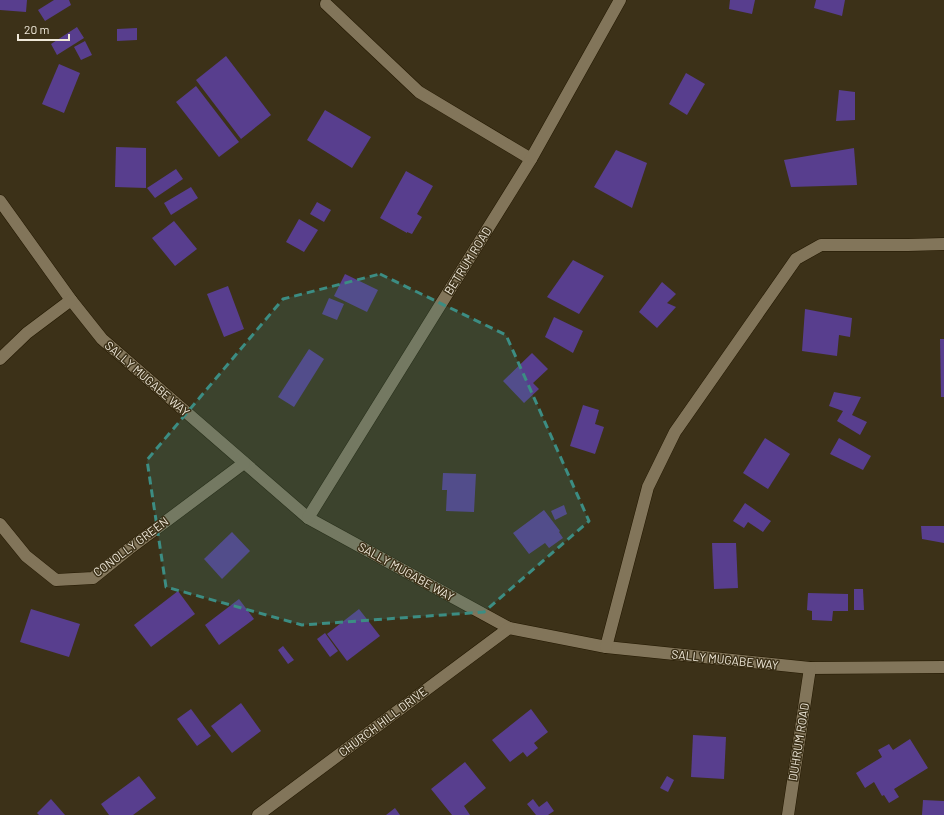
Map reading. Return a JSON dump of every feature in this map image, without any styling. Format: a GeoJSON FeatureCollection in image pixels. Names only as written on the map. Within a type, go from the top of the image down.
{"type":"FeatureCollection","features":[{"type":"Feature","properties":{"kind":"street","name":"BETRUM ROAD"},"geometry":{"type":"LineString","coordinates":[[308,518],[531,159],[620,0]]}},
{"type":"Feature","properties":{"kind":"street"},"geometry":{"type":"LineString","coordinates":[[326,4],[419,92],[531,159]]}},
{"type":"Feature","properties":{"kind":"street","name":"SALLY MUGABE WAY"},"geometry":{"type":"LineString","coordinates":[[0,201],[71,300],[102,339],[308,518],[509,628],[606,647],[810,668],[944,667]]}},
{"type":"Feature","properties":{"kind":"street"},"geometry":{"type":"LineString","coordinates":[[606,647],[648,487],[675,432],[796,259],[821,245],[944,244]]}},
{"type":"Feature","properties":{"kind":"street"},"geometry":{"type":"LineString","coordinates":[[0,359],[27,333],[71,300]]}},
{"type":"Feature","properties":{"kind":"street","name":"CONOLLY GREEN"},"geometry":{"type":"LineString","coordinates":[[0,524],[26,556],[56,580],[93,578],[129,548],[244,463]]}},
{"type":"Feature","properties":{"kind":"street","name":"CHURCH HILL DRIVE"},"geometry":{"type":"LineString","coordinates":[[258,815],[509,628]]}},
{"type":"Feature","properties":{"kind":"street","name":"DUHRUM ROAD"},"geometry":{"type":"LineString","coordinates":[[788,815],[810,668]]}},
{"type":"Feature","properties":{"kind":"highlighted area"},"geometry":{"type":"Polygon","coordinates":[[[380,274],[506,335],[589,521],[484,612],[302,625],[166,587],[147,460],[283,299],[380,274]]]}},
{"type":"Feature","properties":{"kind":"building"},"geometry":{"type":"Polygon","coordinates":[[[0,0],[27,0],[26,12],[0,10],[0,0]]]}},
{"type":"Feature","properties":{"kind":"building"},"geometry":{"type":"Polygon","coordinates":[[[54,0],[69,0],[71,5],[45,21],[38,10],[54,0]]]}},
{"type":"Feature","properties":{"kind":"building"},"geometry":{"type":"Polygon","coordinates":[[[730,0],[755,0],[752,14],[729,9],[730,0]]]}},
{"type":"Feature","properties":{"kind":"building"},"geometry":{"type":"Polygon","coordinates":[[[816,0],[845,0],[842,16],[814,8],[816,0]]]}},
{"type":"Feature","properties":{"kind":"building"},"geometry":{"type":"Polygon","coordinates":[[[77,27],[84,38],[57,55],[51,44],[77,27]]]}},
{"type":"Feature","properties":{"kind":"building"},"geometry":{"type":"Polygon","coordinates":[[[137,28],[137,40],[117,41],[117,29],[137,28]]]}},
{"type":"Feature","properties":{"kind":"building"},"geometry":{"type":"Polygon","coordinates":[[[85,41],[92,55],[81,60],[74,47],[85,41]]]}},
{"type":"Feature","properties":{"kind":"building"},"geometry":{"type":"Polygon","coordinates":[[[226,56],[271,115],[241,139],[196,80],[226,56]]]}},
{"type":"Feature","properties":{"kind":"building"},"geometry":{"type":"Polygon","coordinates":[[[59,64],[80,73],[64,113],[42,104],[59,64]]]}},
{"type":"Feature","properties":{"kind":"building"},"geometry":{"type":"Polygon","coordinates":[[[686,73],[705,84],[687,115],[669,104],[686,73]]]}},
{"type":"Feature","properties":{"kind":"building"},"geometry":{"type":"Polygon","coordinates":[[[196,86],[239,142],[219,157],[176,102],[196,86]]]}},
{"type":"Feature","properties":{"kind":"building"},"geometry":{"type":"Polygon","coordinates":[[[839,90],[855,92],[855,120],[836,121],[839,90]]]}},
{"type":"Feature","properties":{"kind":"building"},"geometry":{"type":"Polygon","coordinates":[[[325,110],[371,137],[352,168],[307,140],[325,110]]]}},
{"type":"Feature","properties":{"kind":"building"},"geometry":{"type":"Polygon","coordinates":[[[116,147],[146,148],[146,188],[115,187],[116,147]]]}},
{"type":"Feature","properties":{"kind":"building"},"geometry":{"type":"Polygon","coordinates":[[[854,148],[857,185],[791,187],[784,160],[854,148]]]}},
{"type":"Feature","properties":{"kind":"building"},"geometry":{"type":"Polygon","coordinates":[[[616,150],[647,163],[632,208],[594,187],[616,150]]]}},
{"type":"Feature","properties":{"kind":"building"},"geometry":{"type":"Polygon","coordinates":[[[176,169],[183,179],[155,198],[147,188],[176,169]]]}},
{"type":"Feature","properties":{"kind":"building"},"geometry":{"type":"Polygon","coordinates":[[[406,171],[433,186],[417,214],[422,217],[412,234],[407,233],[380,218],[406,171]]]}},
{"type":"Feature","properties":{"kind":"building"},"geometry":{"type":"Polygon","coordinates":[[[191,187],[198,198],[171,215],[164,203],[191,187]]]}},
{"type":"Feature","properties":{"kind":"building"},"geometry":{"type":"Polygon","coordinates":[[[317,202],[331,210],[324,222],[310,214],[317,202]]]}},
{"type":"Feature","properties":{"kind":"building"},"geometry":{"type":"Polygon","coordinates":[[[299,219],[318,230],[304,252],[286,242],[299,219]]]}},
{"type":"Feature","properties":{"kind":"building"},"geometry":{"type":"Polygon","coordinates":[[[174,221],[197,249],[175,266],[152,238],[174,221]]]}},
{"type":"Feature","properties":{"kind":"building"},"geometry":{"type":"Polygon","coordinates":[[[573,260],[604,276],[579,314],[547,297],[573,260]]]}},
{"type":"Feature","properties":{"kind":"building"},"geometry":{"type":"Polygon","coordinates":[[[345,274],[378,290],[367,312],[334,296],[345,274]]]}},
{"type":"Feature","properties":{"kind":"building"},"geometry":{"type":"Polygon","coordinates":[[[662,282],[676,294],[667,303],[676,307],[657,328],[639,312],[662,282]]]}},
{"type":"Feature","properties":{"kind":"building"},"geometry":{"type":"Polygon","coordinates":[[[228,286],[244,329],[224,337],[207,294],[228,286]]]}},
{"type":"Feature","properties":{"kind":"building"},"geometry":{"type":"Polygon","coordinates":[[[329,298],[344,304],[337,320],[322,314],[329,298]]]}},
{"type":"Feature","properties":{"kind":"building"},"geometry":{"type":"Polygon","coordinates":[[[805,309],[852,318],[850,337],[839,335],[837,356],[802,351],[805,309]]]}},
{"type":"Feature","properties":{"kind":"building"},"geometry":{"type":"Polygon","coordinates":[[[554,317],[583,331],[573,353],[545,337],[554,317]]]}},
{"type":"Feature","properties":{"kind":"building"},"geometry":{"type":"Polygon","coordinates":[[[940,339],[944,339],[944,397],[941,397],[940,339]]]}},
{"type":"Feature","properties":{"kind":"building"},"geometry":{"type":"Polygon","coordinates":[[[309,349],[324,359],[294,407],[278,397],[309,349]]]}},
{"type":"Feature","properties":{"kind":"building"},"geometry":{"type":"Polygon","coordinates":[[[532,353],[548,369],[533,383],[539,389],[524,403],[503,381],[532,353]]]}},
{"type":"Feature","properties":{"kind":"building"},"geometry":{"type":"Polygon","coordinates":[[[834,392],[861,397],[852,415],[867,422],[860,435],[837,421],[843,411],[829,406],[834,392]]]}},
{"type":"Feature","properties":{"kind":"building"},"geometry":{"type":"Polygon","coordinates":[[[583,405],[599,410],[595,424],[604,427],[595,454],[570,446],[583,405]]]}},
{"type":"Feature","properties":{"kind":"building"},"geometry":{"type":"Polygon","coordinates":[[[765,438],[790,454],[768,489],[743,473],[765,438]]]}},
{"type":"Feature","properties":{"kind":"building"},"geometry":{"type":"Polygon","coordinates":[[[839,438],[871,456],[863,470],[830,454],[839,438]]]}},
{"type":"Feature","properties":{"kind":"building"},"geometry":{"type":"Polygon","coordinates":[[[443,473],[476,474],[474,512],[446,511],[447,490],[442,490],[443,473]]]}},
{"type":"Feature","properties":{"kind":"building"},"geometry":{"type":"Polygon","coordinates":[[[745,503],[771,521],[763,532],[748,522],[744,528],[733,521],[745,503]]]}},
{"type":"Feature","properties":{"kind":"building"},"geometry":{"type":"Polygon","coordinates":[[[564,505],[567,514],[555,520],[551,511],[564,505]]]}},
{"type":"Feature","properties":{"kind":"building"},"geometry":{"type":"Polygon","coordinates":[[[544,510],[560,531],[559,532],[563,538],[549,548],[545,543],[529,554],[513,533],[544,510]]]}},
{"type":"Feature","properties":{"kind":"building"},"geometry":{"type":"Polygon","coordinates":[[[921,526],[944,526],[944,543],[922,539],[921,526]]]}},
{"type":"Feature","properties":{"kind":"building"},"geometry":{"type":"Polygon","coordinates":[[[232,532],[250,551],[222,579],[204,559],[232,532]]]}},
{"type":"Feature","properties":{"kind":"building"},"geometry":{"type":"Polygon","coordinates":[[[712,543],[736,543],[738,588],[714,589],[712,543]]]}},
{"type":"Feature","properties":{"kind":"building"},"geometry":{"type":"Polygon","coordinates":[[[854,589],[863,589],[864,610],[854,610],[854,589]]]}},
{"type":"Feature","properties":{"kind":"building"},"geometry":{"type":"Polygon","coordinates":[[[178,591],[195,614],[151,647],[134,625],[178,591]]]}},
{"type":"Feature","properties":{"kind":"building"},"geometry":{"type":"Polygon","coordinates":[[[808,593],[848,594],[848,611],[833,611],[832,621],[812,620],[812,611],[807,610],[808,593]]]}},
{"type":"Feature","properties":{"kind":"building"},"geometry":{"type":"Polygon","coordinates":[[[239,599],[254,619],[219,645],[205,625],[239,599]]]}},
{"type":"Feature","properties":{"kind":"building"},"geometry":{"type":"Polygon","coordinates":[[[31,609],[80,624],[69,657],[20,642],[31,609]]]}},
{"type":"Feature","properties":{"kind":"building"},"geometry":{"type":"Polygon","coordinates":[[[359,609],[380,636],[347,661],[327,634],[359,609]]]}},
{"type":"Feature","properties":{"kind":"building"},"geometry":{"type":"Polygon","coordinates":[[[325,633],[338,651],[330,657],[317,639],[325,633]]]}},
{"type":"Feature","properties":{"kind":"building"},"geometry":{"type":"Polygon","coordinates":[[[283,646],[294,660],[288,664],[278,650],[283,646]]]}},
{"type":"Feature","properties":{"kind":"building"},"geometry":{"type":"Polygon","coordinates":[[[241,703],[261,731],[232,753],[211,726],[241,703]]]}},
{"type":"Feature","properties":{"kind":"building"},"geometry":{"type":"Polygon","coordinates":[[[191,709],[211,736],[197,746],[177,719],[191,709]]]}},
{"type":"Feature","properties":{"kind":"building"},"geometry":{"type":"Polygon","coordinates":[[[531,709],[548,732],[534,743],[538,748],[527,757],[523,752],[510,762],[492,740],[531,709]]]}},
{"type":"Feature","properties":{"kind":"building"},"geometry":{"type":"Polygon","coordinates":[[[693,735],[726,737],[724,779],[691,777],[693,735]]]}},
{"type":"Feature","properties":{"kind":"building"},"geometry":{"type":"Polygon","coordinates":[[[910,739],[928,768],[894,789],[899,797],[889,803],[884,795],[882,796],[874,782],[865,788],[856,773],[882,757],[878,750],[889,744],[893,750],[910,739]]]}},
{"type":"Feature","properties":{"kind":"building"},"geometry":{"type":"Polygon","coordinates":[[[465,762],[486,788],[464,806],[470,815],[452,815],[431,789],[465,762]]]}},
{"type":"Feature","properties":{"kind":"building"},"geometry":{"type":"Polygon","coordinates":[[[139,776],[156,798],[133,815],[109,815],[101,804],[139,776]]]}},
{"type":"Feature","properties":{"kind":"building"},"geometry":{"type":"Polygon","coordinates":[[[667,776],[674,780],[668,792],[660,788],[667,776]]]}},
{"type":"Feature","properties":{"kind":"building"},"geometry":{"type":"Polygon","coordinates":[[[51,799],[65,815],[39,815],[37,813],[51,799]]]}},
{"type":"Feature","properties":{"kind":"building"},"geometry":{"type":"Polygon","coordinates":[[[533,799],[539,807],[547,801],[554,811],[548,815],[536,815],[527,804],[533,799]]]}},
{"type":"Feature","properties":{"kind":"building"},"geometry":{"type":"Polygon","coordinates":[[[923,800],[944,801],[944,815],[922,815],[923,800]]]}},
{"type":"Feature","properties":{"kind":"building"},"geometry":{"type":"Polygon","coordinates":[[[395,808],[400,815],[386,815],[395,808]]]}}]}
